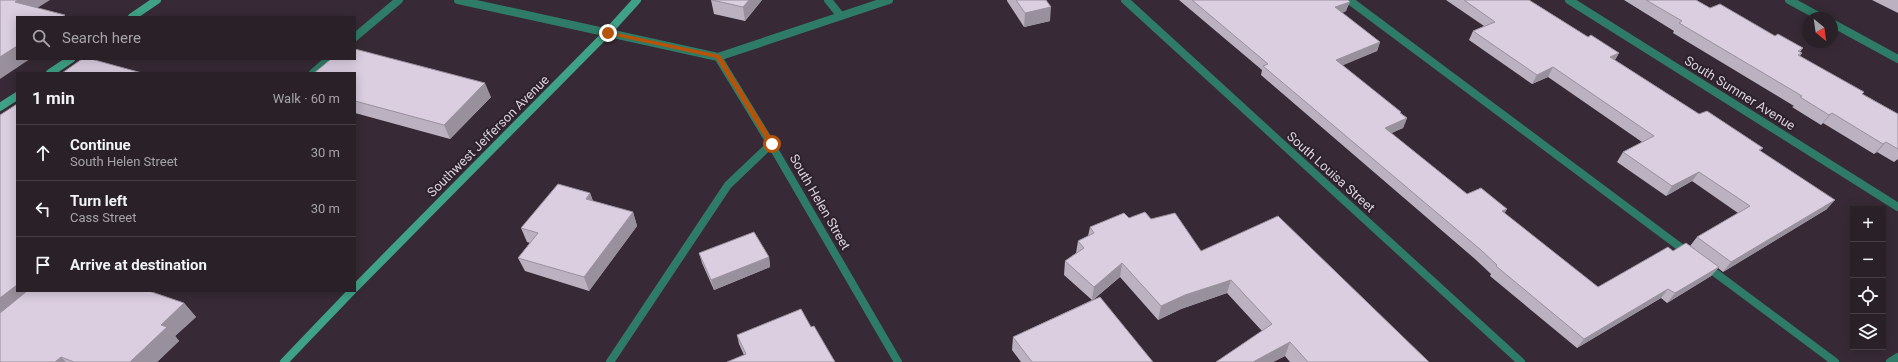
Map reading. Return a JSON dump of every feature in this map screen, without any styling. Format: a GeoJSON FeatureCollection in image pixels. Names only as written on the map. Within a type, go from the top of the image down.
{"type":"FeatureCollection","features":[{"type":"Feature","properties":{"kind":"main road"},"geometry":{"type":"LineString","coordinates":[[133,16],[157,0]]}},
{"type":"Feature","properties":{"kind":"main road","name":"Southwest Jefferson Avenue"},"geometry":{"type":"LineString","coordinates":[[356,287],[608,33],[637,0]]}},
{"type":"Feature","properties":{"kind":"main road"},"geometry":{"type":"LineString","coordinates":[[51,72],[69,60]]}},
{"type":"Feature","properties":{"kind":"main road"},"geometry":{"type":"LineString","coordinates":[[0,107],[16,97]]}},
{"type":"Feature","properties":{"kind":"main road"},"geometry":{"type":"LineString","coordinates":[[284,362],[351,292]]}},
{"type":"Feature","properties":{"kind":"street"},"geometry":{"type":"LineString","coordinates":[[356,36],[400,0]]}},
{"type":"Feature","properties":{"kind":"street"},"geometry":{"type":"LineString","coordinates":[[458,0],[718,56],[888,0]]}},
{"type":"Feature","properties":{"kind":"street"},"geometry":{"type":"LineString","coordinates":[[828,0],[840,15]]}},
{"type":"Feature","properties":{"kind":"street","name":"South Louisa Street"},"geometry":{"type":"LineString","coordinates":[[1125,0],[1521,362]]}},
{"type":"Feature","properties":{"kind":"street"},"geometry":{"type":"LineString","coordinates":[[1349,0],[1835,362]]}},
{"type":"Feature","properties":{"kind":"street","name":"South Sumner Avenue"},"geometry":{"type":"LineString","coordinates":[[1569,0],[1898,207]]}},
{"type":"Feature","properties":{"kind":"street"},"geometry":{"type":"LineString","coordinates":[[1789,0],[1811,12]]}},
{"type":"Feature","properties":{"kind":"street"},"geometry":{"type":"LineString","coordinates":[[1838,26],[1898,59]]}},
{"type":"Feature","properties":{"kind":"street","name":"South Helen Street"},"geometry":{"type":"LineString","coordinates":[[718,56],[772,144],[898,362]]}},
{"type":"Feature","properties":{"kind":"street"},"geometry":{"type":"LineString","coordinates":[[314,72],[328,60]]}},
{"type":"Feature","properties":{"kind":"street"},"geometry":{"type":"LineString","coordinates":[[610,362],[728,185],[772,144]]}},
{"type":"Feature","properties":{"kind":"street"},"geometry":{"type":"LineString","coordinates":[[1890,362],[1898,357]]}},
{"type":"Feature","properties":{"kind":"building"},"geometry":{"type":"Polygon","coordinates":[[[0,0],[18,0],[15,2],[65,15],[16,16],[16,47],[0,57],[0,0]]]}},
{"type":"Feature","properties":{"kind":"building"},"geometry":{"type":"Polygon","coordinates":[[[712,0],[749,0],[743,7],[712,0]]]}},
{"type":"Feature","properties":{"kind":"building"},"geometry":{"type":"Polygon","coordinates":[[[1016,0],[1046,0],[1051,7],[1025,13],[1016,0]]]}},
{"type":"Feature","properties":{"kind":"building"},"geometry":{"type":"Polygon","coordinates":[[[1192,0],[1348,0],[1350,2],[1335,7],[1380,42],[1336,60],[1407,118],[1385,128],[1467,194],[1481,188],[1507,209],[1502,211],[1598,287],[1668,247],[1673,251],[1686,243],[1719,267],[1675,293],[1668,289],[1584,339],[1496,266],[1497,265],[1481,250],[1263,66],[1268,64],[1192,0]]]}},
{"type":"Feature","properties":{"kind":"building"},"geometry":{"type":"Polygon","coordinates":[[[1464,0],[1529,0],[1588,37],[1591,35],[1619,53],[1610,57],[1699,114],[1707,111],[1763,148],[1759,150],[1835,200],[1731,262],[1697,237],[1750,206],[1699,172],[1672,186],[1623,152],[1654,136],[1553,67],[1537,75],[1473,31],[1495,22],[1464,0]]]}},
{"type":"Feature","properties":{"kind":"building"},"geometry":{"type":"Polygon","coordinates":[[[1646,0],[1696,0],[1710,8],[1720,4],[1775,36],[1778,34],[1803,48],[1798,51],[1802,53],[1798,55],[1864,92],[1862,94],[1898,114],[1898,149],[1886,142],[1883,144],[1832,113],[1829,115],[1800,97],[1802,96],[1679,23],[1682,21],[1646,0]]]}},
{"type":"Feature","properties":{"kind":"building"},"geometry":{"type":"Polygon","coordinates":[[[356,49],[485,83],[444,125],[356,101],[356,72],[315,72],[330,60],[356,60],[356,49]]]}},
{"type":"Feature","properties":{"kind":"building"},"geometry":{"type":"Polygon","coordinates":[[[81,60],[95,60],[138,72],[63,72],[81,60]]]}},
{"type":"Feature","properties":{"kind":"building"},"geometry":{"type":"Polygon","coordinates":[[[16,105],[16,286],[0,298],[0,115],[16,105]]]}},
{"type":"Feature","properties":{"kind":"building"},"geometry":{"type":"Polygon","coordinates":[[[558,184],[590,193],[586,199],[633,212],[584,277],[518,258],[538,233],[521,228],[558,184]]]}},
{"type":"Feature","properties":{"kind":"building"},"geometry":{"type":"Polygon","coordinates":[[[1145,212],[1151,219],[1175,213],[1201,251],[1278,216],[1429,362],[1308,362],[1290,342],[1253,362],[1216,362],[1272,324],[1231,280],[1185,295],[1161,306],[1122,263],[1094,287],[1065,261],[1084,248],[1078,241],[1094,233],[1090,227],[1124,213],[1129,218],[1145,212]]]}},
{"type":"Feature","properties":{"kind":"building"},"geometry":{"type":"Polygon","coordinates":[[[754,232],[769,257],[711,280],[699,253],[754,232]]]}},
{"type":"Feature","properties":{"kind":"building"},"geometry":{"type":"Polygon","coordinates":[[[26,292],[152,292],[184,303],[161,325],[167,327],[130,362],[74,362],[61,357],[55,362],[0,362],[0,313],[26,292]]]}},
{"type":"Feature","properties":{"kind":"building"},"geometry":{"type":"Polygon","coordinates":[[[1100,297],[1153,362],[1032,362],[1013,337],[1100,297]]]}},
{"type":"Feature","properties":{"kind":"building"},"geometry":{"type":"Polygon","coordinates":[[[801,309],[811,327],[814,326],[835,362],[727,362],[746,354],[737,335],[801,309]]]}},
{"type":"Feature","properties":{"kind":"route"},"geometry":{"type":"LineString","coordinates":[[608,33],[718,56],[772,144]]}}]}
